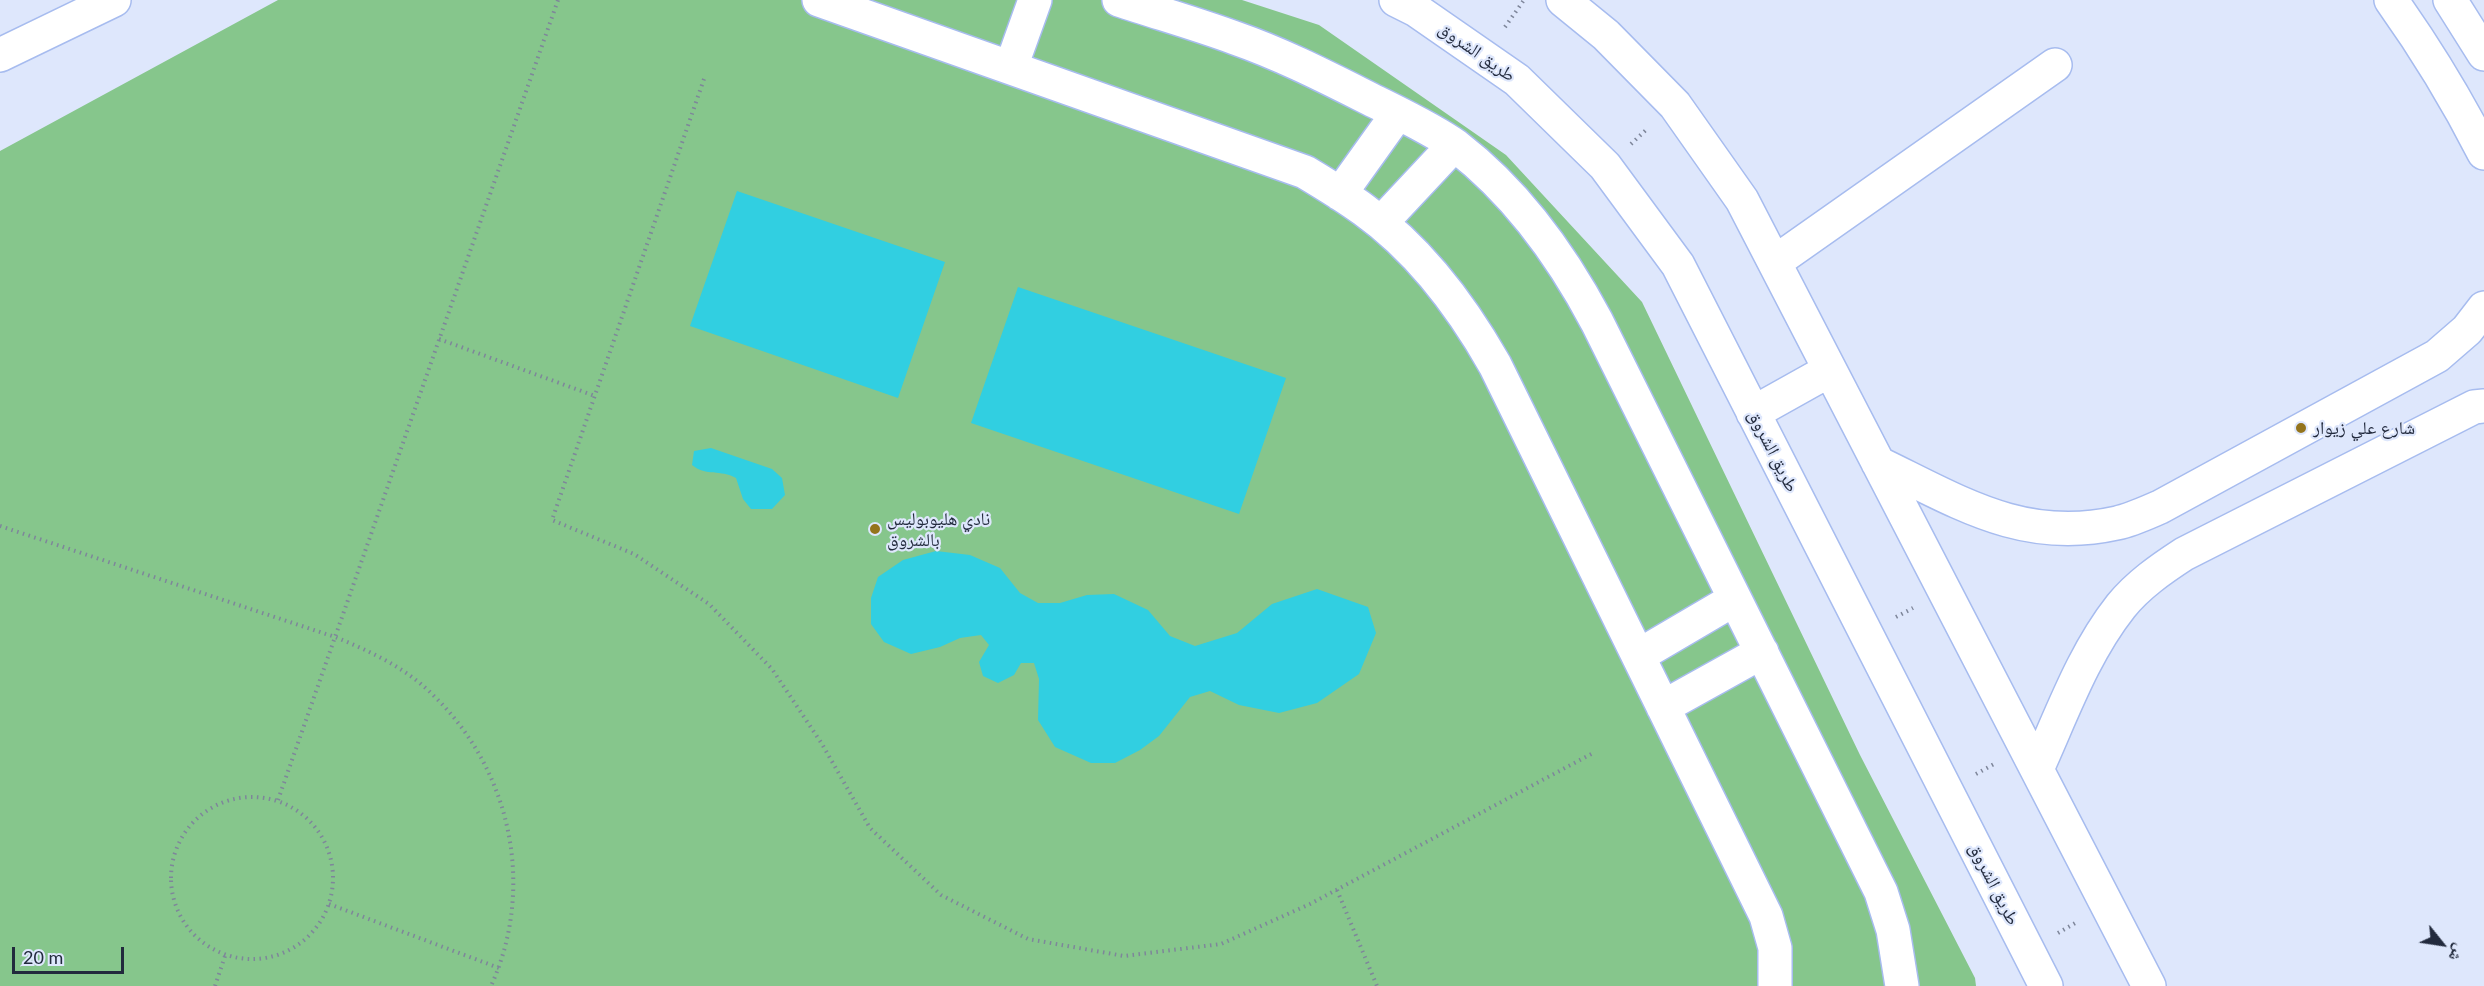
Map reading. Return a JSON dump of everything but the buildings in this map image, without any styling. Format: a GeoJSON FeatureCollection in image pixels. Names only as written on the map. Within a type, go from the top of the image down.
{"type":"FeatureCollection","features":[{"type":"Feature","properties":{"kind":"street"},"geometry":{"type":"LineString","coordinates":[[0,55],[114,0]]}},
{"type":"Feature","properties":{"kind":"street"},"geometry":{"type":"LineString","coordinates":[[819,0],[1305,172],[1381,223],[1421,261],[1474,327],[1495,364],[1766,916],[1775,948],[1775,986]]}},
{"type":"Feature","properties":{"kind":"street"},"geometry":{"type":"LineString","coordinates":[[1011,68],[1035,0]]}},
{"type":"Feature","properties":{"kind":"street"},"geometry":{"type":"LineString","coordinates":[[1119,0],[1237,38],[1290,60],[1398,113],[1454,145],[1486,171],[1543,233],[1572,276],[1881,892],[1893,930],[1902,986]]}},
{"type":"Feature","properties":{"kind":"street","name":"طريق الشروق"},"geometry":{"type":"LineString","coordinates":[[1396,0],[1416,10],[1517,80],[1605,166],[1678,265],[2046,986]]}},
{"type":"Feature","properties":{"kind":"street"},"geometry":{"type":"LineString","coordinates":[[1563,0],[1606,35],[1675,105],[1742,200],[2149,986]]}},
{"type":"Feature","properties":{"kind":"street"},"geometry":{"type":"LineString","coordinates":[[2391,0],[2413,31],[2464,115],[2484,153]]}},
{"type":"Feature","properties":{"kind":"street"},"geometry":{"type":"LineString","coordinates":[[2450,0],[2484,54]]}},
{"type":"Feature","properties":{"kind":"street"},"geometry":{"type":"LineString","coordinates":[[1775,262],[2055,65]]}},
{"type":"Feature","properties":{"kind":"street"},"geometry":{"type":"LineString","coordinates":[[1340,194],[1398,113]]}},
{"type":"Feature","properties":{"kind":"street"},"geometry":{"type":"LineString","coordinates":[[1381,223],[1454,145]]}},
{"type":"Feature","properties":{"kind":"street"},"geometry":{"type":"LineString","coordinates":[[1878,463],[1989,516],[2031,527],[2075,530],[2119,523],[2160,507],[2437,356],[2467,330],[2484,308]]}},
{"type":"Feature","properties":{"kind":"street"},"geometry":{"type":"LineString","coordinates":[[1754,413],[1830,370]]}},
{"type":"Feature","properties":{"kind":"street"},"geometry":{"type":"LineString","coordinates":[[2031,758],[2098,638],[2122,605],[2151,577],[2184,554],[2474,407],[2484,406]]}},
{"type":"Feature","properties":{"kind":"street"},"geometry":{"type":"LineString","coordinates":[[1638,656],[1735,599]]}},
{"type":"Feature","properties":{"kind":"street"},"geometry":{"type":"LineString","coordinates":[[1664,708],[1762,652]]}},
{"type":"Feature","properties":{"kind":"path"},"geometry":{"type":"LineString","coordinates":[[278,800],[558,0]]}},
{"type":"Feature","properties":{"kind":"path"},"geometry":{"type":"LineString","coordinates":[[704,79],[552,520],[634,554],[709,604],[772,669],[822,744],[870,828],[941,895],[1028,939],[1124,956],[1221,944],[1310,904],[1595,752]]}},
{"type":"Feature","properties":{"kind":"path"},"geometry":{"type":"LineString","coordinates":[[1605,166],[1675,105]]}},
{"type":"Feature","properties":{"kind":"path"},"geometry":{"type":"LineString","coordinates":[[439,339],[595,396]]}},
{"type":"Feature","properties":{"kind":"path"},"geometry":{"type":"LineString","coordinates":[[0,526],[369,651],[394,665],[432,694],[458,722],[480,754],[500,797],[508,824],[513,863],[513,901],[508,939],[491,986]]}},
{"type":"Feature","properties":{"kind":"path"},"geometry":{"type":"LineString","coordinates":[[1866,634],[1945,590]]}},
{"type":"Feature","properties":{"kind":"path"},"geometry":{"type":"LineString","coordinates":[[1946,790],[2031,758]]}},
{"type":"Feature","properties":{"kind":"path"},"geometry":{"type":"LineString","coordinates":[[257,796],[278,800],[297,810],[313,824],[324,841],[332,862],[333,883],[329,904],[319,923],[305,939],[288,951],[267,958],[246,960],[225,956],[206,946],[190,932],[178,914],[172,894],[170,873],[174,852],[183,832],[198,816],[215,805],[236,798],[257,796]]}},
{"type":"Feature","properties":{"kind":"path"},"geometry":{"type":"LineString","coordinates":[[1337,889],[1377,986]]}},
{"type":"Feature","properties":{"kind":"path"},"geometry":{"type":"LineString","coordinates":[[329,904],[499,968]]}},
{"type":"Feature","properties":{"kind":"path"},"geometry":{"type":"LineString","coordinates":[[2027,950],[2107,905]]}},
{"type":"Feature","properties":{"kind":"path"},"geometry":{"type":"LineString","coordinates":[[215,986],[225,956]]}},
{"type":"Feature","properties":{"kind":"green space","name":"نادي هليوبوليس بالشروق"},"geometry":{"type":"Polygon","coordinates":[[[278,0],[1242,0],[1319,25],[1506,155],[1642,302],[1860,755],[1975,978],[1976,986],[0,986],[0,151],[278,0]]]}},
{"type":"Feature","properties":{"kind":"water"},"geometry":{"type":"Polygon","coordinates":[[[737,191],[945,262],[898,398],[690,326],[737,191]]]}},
{"type":"Feature","properties":{"kind":"water"},"geometry":{"type":"Polygon","coordinates":[[[1018,287],[1286,378],[1239,514],[971,423],[1018,287]]]}},
{"type":"Feature","properties":{"kind":"water"},"geometry":{"type":"Polygon","coordinates":[[[711,448],[772,469],[782,478],[785,495],[772,509],[751,509],[743,499],[736,478],[703,471],[692,465],[694,451],[711,448]]]}},
{"type":"Feature","properties":{"kind":"water"},"geometry":{"type":"Polygon","coordinates":[[[936,551],[970,555],[1000,568],[1020,593],[1038,603],[1060,603],[1087,595],[1114,594],[1148,610],[1170,636],[1195,646],[1237,633],[1272,604],[1317,589],[1368,607],[1376,633],[1359,674],[1317,703],[1279,713],[1239,705],[1210,691],[1190,697],[1159,736],[1140,750],[1115,763],[1091,763],[1055,747],[1038,720],[1039,679],[1034,663],[1021,663],[1014,675],[998,683],[983,676],[979,662],[989,645],[981,635],[960,638],[940,647],[911,654],[884,642],[871,624],[871,598],[878,577],[903,560],[936,551]]]}},
{"type":"Feature","properties":{"kind":"place","name":"شارع علي زيوار"},"geometry":{"type":"Point","coordinates":[2301,428]}},
{"type":"Feature","properties":{"kind":"place","name":"نادي هليوبوليس بالشروق"},"geometry":{"type":"Point","coordinates":[875,529]}}]}
